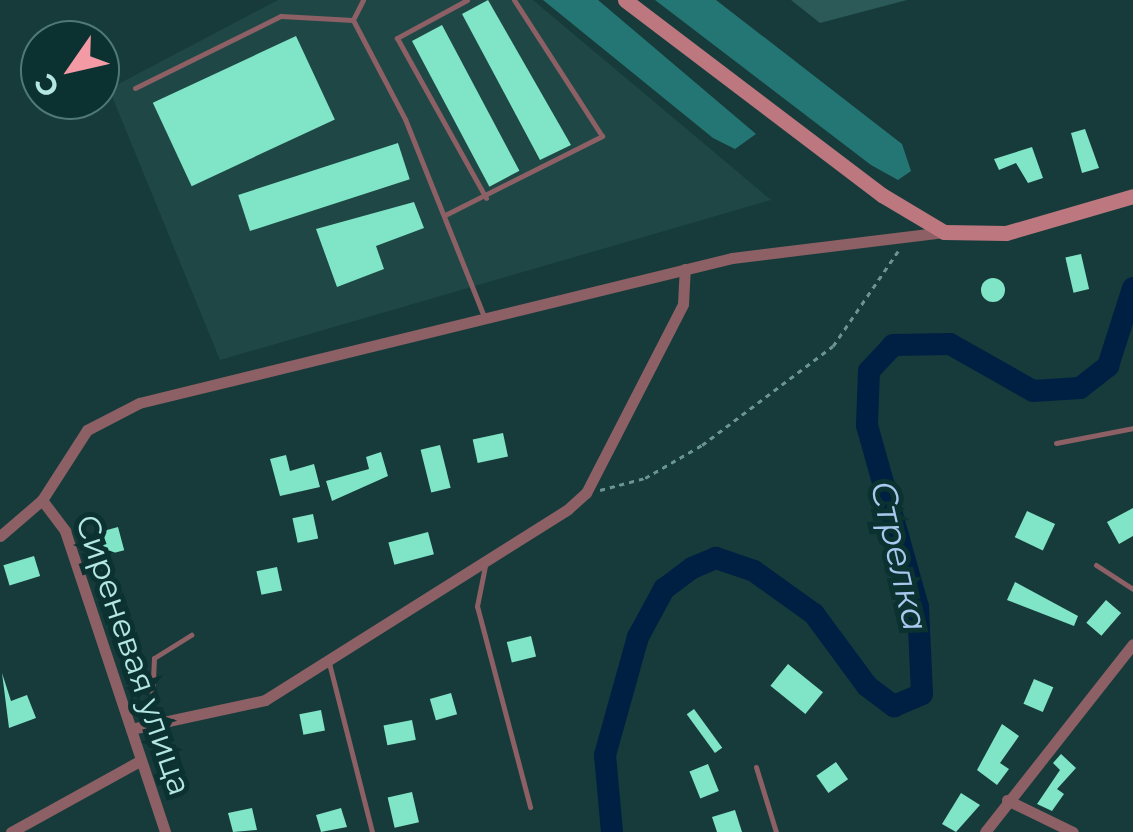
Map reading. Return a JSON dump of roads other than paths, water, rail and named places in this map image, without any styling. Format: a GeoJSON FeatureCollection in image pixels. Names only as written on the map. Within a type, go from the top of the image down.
{"type":"FeatureCollection","features":[{"type":"Feature","properties":{"kind":"main road"},"geometry":{"type":"LineString","coordinates":[[625,0],[882,196],[944,232],[1006,234],[1133,196]]}},
{"type":"Feature","properties":{"kind":"street"},"geometry":{"type":"LineString","coordinates":[[0,536],[42,500],[70,450],[110,414],[483,314],[685,269],[795,247],[904,242],[944,232]]}},
{"type":"Feature","properties":{"kind":"street"},"geometry":{"type":"LineString","coordinates":[[132,729],[264,700],[485,563],[586,493],[682,304],[685,269]]}},
{"type":"Feature","properties":{"kind":"street","name":"Сиреневая улица"},"geometry":{"type":"LineString","coordinates":[[42,500],[66,532],[132,729],[138,762],[165,832]]}},
{"type":"Feature","properties":{"kind":"street"},"geometry":{"type":"LineString","coordinates":[[985,832],[1133,644]]}},
{"type":"Feature","properties":{"kind":"street"},"geometry":{"type":"LineString","coordinates":[[10,832],[138,762]]}},
{"type":"Feature","properties":{"kind":"street"},"geometry":{"type":"LineString","coordinates":[[1007,800],[1073,832]]}},
{"type":"Feature","properties":{"kind":"lane"},"geometry":{"type":"LineString","coordinates":[[363,0],[354,20],[444,215],[483,314]]}},
{"type":"Feature","properties":{"kind":"lane"},"geometry":{"type":"LineString","coordinates":[[466,0],[398,38],[486,198]]}},
{"type":"Feature","properties":{"kind":"lane"},"geometry":{"type":"LineString","coordinates":[[444,215],[486,198],[602,136],[514,0]]}},
{"type":"Feature","properties":{"kind":"lane"},"geometry":{"type":"LineString","coordinates":[[135,88],[281,16],[354,20]]}},
{"type":"Feature","properties":{"kind":"lane"},"geometry":{"type":"LineString","coordinates":[[1056,443],[1133,428]]}},
{"type":"Feature","properties":{"kind":"lane"},"geometry":{"type":"LineString","coordinates":[[485,563],[477,606],[530,807]]}},
{"type":"Feature","properties":{"kind":"lane"},"geometry":{"type":"LineString","coordinates":[[1096,565],[1133,589]]}},
{"type":"Feature","properties":{"kind":"lane"},"geometry":{"type":"LineString","coordinates":[[151,727],[154,658],[191,635]]}},
{"type":"Feature","properties":{"kind":"lane"},"geometry":{"type":"LineString","coordinates":[[328,660],[372,832]]}},
{"type":"Feature","properties":{"kind":"lane"},"geometry":{"type":"LineString","coordinates":[[756,767],[776,832]]}},
{"type":"Feature","properties":{"kind":"waterway","name":"Стрелка"},"geometry":{"type":"LineString","coordinates":[[612,832],[605,755],[638,637],[664,589],[692,568],[716,558],[754,571],[814,614],[867,686],[894,706],[922,694],[918,607],[867,425],[869,371],[893,345],[950,344],[1033,391],[1080,388],[1108,366],[1133,288]]}}]}
